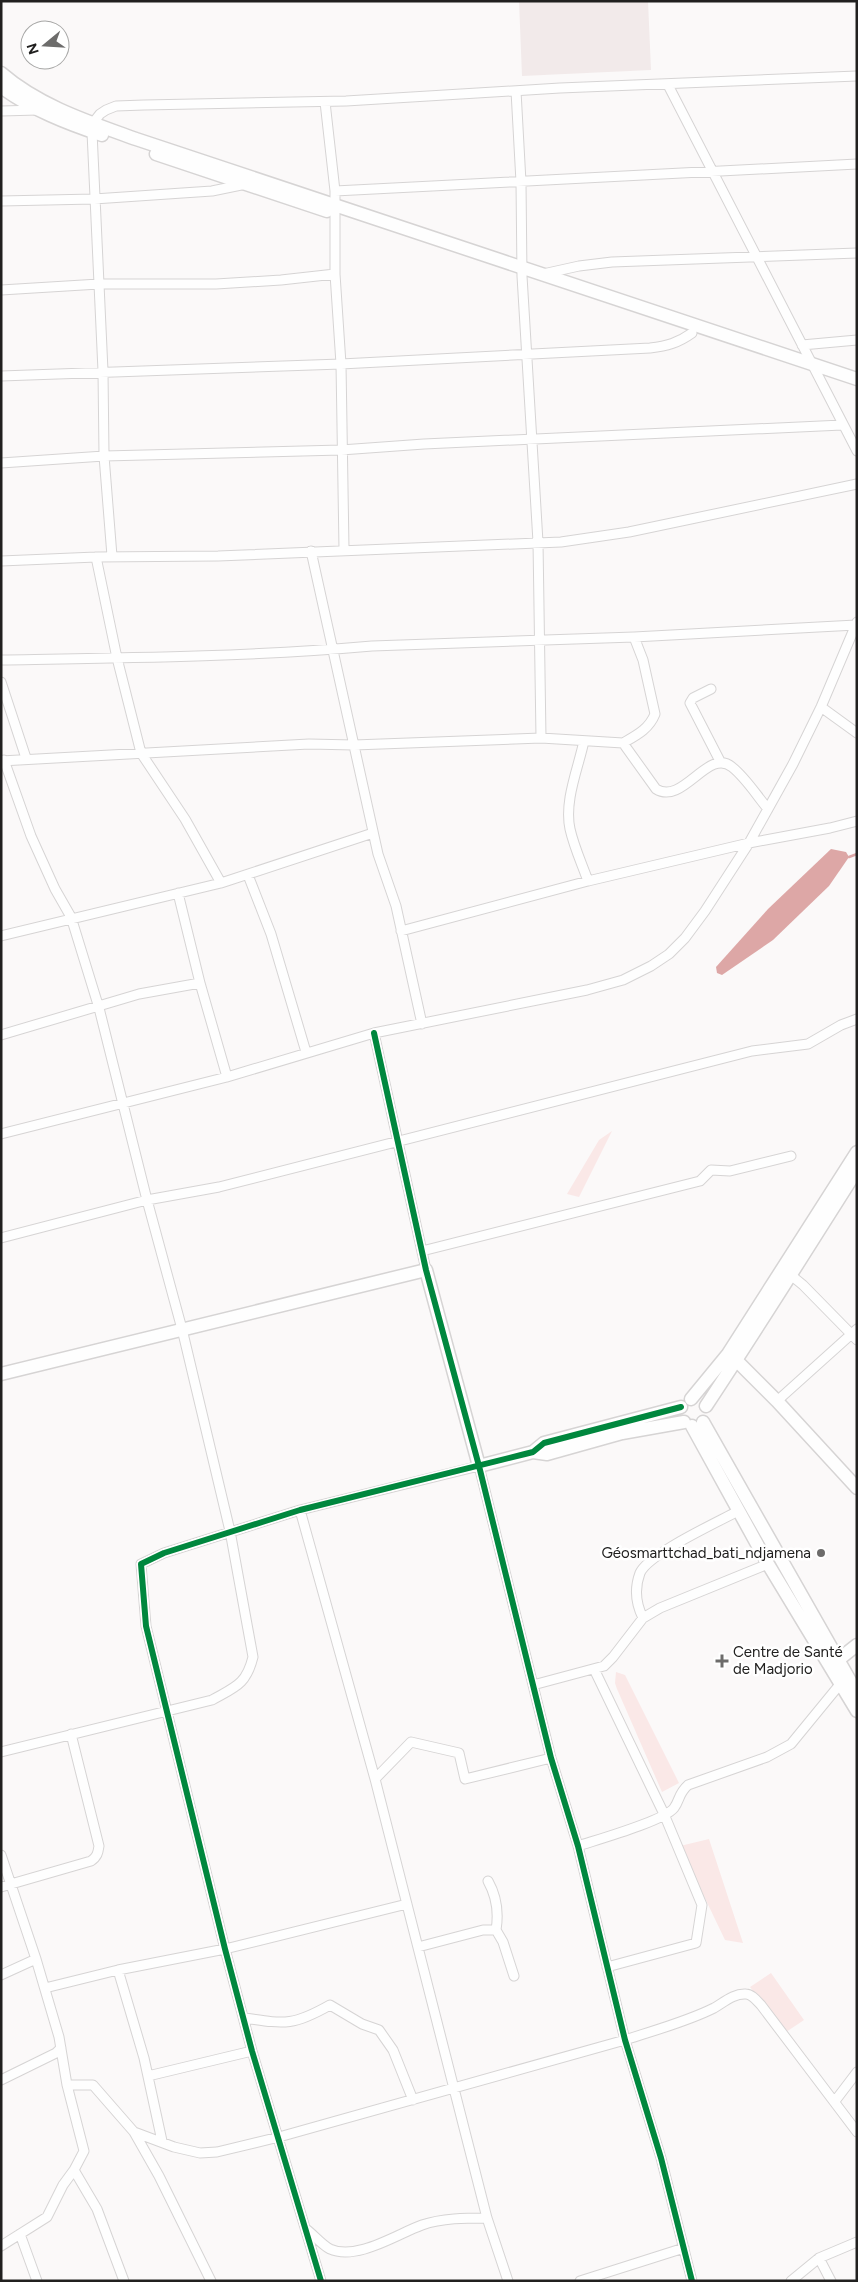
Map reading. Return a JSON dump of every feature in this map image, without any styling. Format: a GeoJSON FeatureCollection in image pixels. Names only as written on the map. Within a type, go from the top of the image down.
{"type":"FeatureCollection","features":[{"type":"Feature","properties":{"kind":"street"},"geometry":{"type":"LineString","coordinates":[[1,73],[31,95],[93,128],[246,184],[334,209]]}},
{"type":"Feature","properties":{"kind":"street"},"geometry":{"type":"LineString","coordinates":[[112,556],[104,456],[103,371],[94,199],[93,128],[100,114],[116,106],[325,102],[516,91],[857,76]]}},
{"type":"Feature","properties":{"kind":"street"},"geometry":{"type":"LineString","coordinates":[[668,85],[758,256],[842,425],[857,451]]}},
{"type":"Feature","properties":{"kind":"street"},"geometry":{"type":"LineString","coordinates":[[1,87],[61,122],[93,128],[523,272],[692,333],[814,369],[857,379]]}},
{"type":"Feature","properties":{"kind":"street"},"geometry":{"type":"LineString","coordinates":[[516,91],[523,272],[538,542],[541,738]]}},
{"type":"Feature","properties":{"kind":"street"},"geometry":{"type":"LineString","coordinates":[[325,102],[335,191],[335,274],[341,364],[344,549]]}},
{"type":"Feature","properties":{"kind":"street"},"geometry":{"type":"LineString","coordinates":[[1,111],[38,110]]}},
{"type":"Feature","properties":{"kind":"street"},"geometry":{"type":"LineString","coordinates":[[335,191],[857,164]]}},
{"type":"Feature","properties":{"kind":"street"},"geometry":{"type":"LineString","coordinates":[[1,201],[94,199],[212,191],[246,184]]}},
{"type":"Feature","properties":{"kind":"street"},"geometry":{"type":"LineString","coordinates":[[543,274],[579,266],[612,262],[857,253]]}},
{"type":"Feature","properties":{"kind":"street"},"geometry":{"type":"LineString","coordinates":[[523,272],[543,274],[814,369],[857,387]]}},
{"type":"Feature","properties":{"kind":"street"},"geometry":{"type":"LineString","coordinates":[[1,290],[99,284],[216,284],[335,274]]}},
{"type":"Feature","properties":{"kind":"street"},"geometry":{"type":"LineString","coordinates":[[1,376],[341,364],[668,346],[678,343],[692,333]]}},
{"type":"Feature","properties":{"kind":"street"},"geometry":{"type":"LineString","coordinates":[[802,345],[857,340]]}},
{"type":"Feature","properties":{"kind":"street"},"geometry":{"type":"LineString","coordinates":[[1,463],[104,456],[341,450],[424,444],[842,425]]}},
{"type":"Feature","properties":{"kind":"street"},"geometry":{"type":"LineString","coordinates":[[1,561],[112,556],[218,556],[584,540],[857,484]]}},
{"type":"Feature","properties":{"kind":"street"},"geometry":{"type":"LineString","coordinates":[[311,551],[373,833],[378,854],[396,906],[422,1024]]}},
{"type":"Feature","properties":{"kind":"street"},"geometry":{"type":"LineString","coordinates":[[96,557],[117,658],[141,753],[185,819],[221,883]]}},
{"type":"Feature","properties":{"kind":"street"},"geometry":{"type":"LineString","coordinates":[[1,660],[117,658],[332,650],[372,646],[634,637],[856,624],[820,707],[749,842],[705,911],[685,938],[669,954],[651,966],[623,980],[587,990],[374,1033],[306,1052],[227,1078],[1,1134]]}},
{"type":"Feature","properties":{"kind":"street"},"geometry":{"type":"LineString","coordinates":[[1,1752],[212,1700],[238,1685],[249,1674],[253,1657],[230,1531],[182,1329],[147,1200],[99,1008],[71,918],[55,889],[31,836],[3,761],[26,758],[309,744],[354,745],[541,738],[623,743],[645,730],[652,722],[655,714],[643,660],[634,637]]}},
{"type":"Feature","properties":{"kind":"street"},"geometry":{"type":"LineString","coordinates":[[1,682],[26,758]]}},
{"type":"Feature","properties":{"kind":"street"},"geometry":{"type":"LineString","coordinates":[[711,689],[693,698],[690,703],[721,763]]}},
{"type":"Feature","properties":{"kind":"street"},"geometry":{"type":"LineString","coordinates":[[820,707],[857,732]]}},
{"type":"Feature","properties":{"kind":"street"},"geometry":{"type":"LineString","coordinates":[[584,741],[570,799],[569,815],[570,830],[588,881]]}},
{"type":"Feature","properties":{"kind":"street"},"geometry":{"type":"LineString","coordinates":[[623,743],[656,789],[661,792],[672,792],[712,766],[721,763],[732,766],[768,809]]}},
{"type":"Feature","properties":{"kind":"street"},"geometry":{"type":"LineString","coordinates":[[401,931],[588,881],[749,842],[830,828],[857,821]]}},
{"type":"Feature","properties":{"kind":"street"},"geometry":{"type":"LineString","coordinates":[[1,936],[221,883],[373,833]]}},
{"type":"Feature","properties":{"kind":"street"},"geometry":{"type":"LineString","coordinates":[[248,875],[271,934],[306,1052]]}},
{"type":"Feature","properties":{"kind":"street"},"geometry":{"type":"LineString","coordinates":[[178,893],[200,983],[227,1078]]}},
{"type":"Feature","properties":{"kind":"street"},"geometry":{"type":"LineString","coordinates":[[1,1035],[99,1008],[139,994],[200,983]]}},
{"type":"Feature","properties":{"kind":"street"},"geometry":{"type":"LineString","coordinates":[[1,1238],[147,1200],[218,1187],[752,1051],[808,1044],[841,1025],[857,1019]]}},
{"type":"Feature","properties":{"kind":"street"},"geometry":{"type":"LineString","coordinates":[[374,1033],[426,1270],[479,1466],[551,1758],[578,1846],[625,2040],[661,2158],[692,2281]]}},
{"type":"Feature","properties":{"kind":"street"},"geometry":{"type":"LineString","coordinates":[[706,1406],[737,1361],[786,1271],[857,1152]]}},
{"type":"Feature","properties":{"kind":"street"},"geometry":{"type":"LineString","coordinates":[[422,1251],[700,1181],[712,1170],[730,1171],[791,1156]]}},
{"type":"Feature","properties":{"kind":"street"},"geometry":{"type":"LineString","coordinates":[[857,1170],[718,1367],[686,1403],[680,1415],[693,1424],[857,1693]]}},
{"type":"Feature","properties":{"kind":"street"},"geometry":{"type":"LineString","coordinates":[[1,1374],[426,1270]]}},
{"type":"Feature","properties":{"kind":"street"},"geometry":{"type":"LineString","coordinates":[[777,1401],[855,1334],[786,1271]]}},
{"type":"Feature","properties":{"kind":"street"},"geometry":{"type":"LineString","coordinates":[[737,1361],[777,1401],[857,1488]]}},
{"type":"Feature","properties":{"kind":"street"},"geometry":{"type":"LineString","coordinates":[[321,2281],[252,2050],[245,2018],[225,1949],[146,1626],[141,1564],[164,1553],[300,1510],[533,1452],[547,1454],[622,1433],[693,1424],[707,1415],[706,1406],[700,1400],[686,1403],[544,1443],[533,1452]]}},
{"type":"Feature","properties":{"kind":"street"},"geometry":{"type":"LineString","coordinates":[[693,1424],[768,1564],[857,1711]]}},
{"type":"Feature","properties":{"kind":"street"},"geometry":{"type":"LineString","coordinates":[[300,1510],[375,1779],[487,2218],[508,2281]]}},
{"type":"Feature","properties":{"kind":"street"},"geometry":{"type":"LineString","coordinates":[[643,1618],[637,1606],[636,1589],[640,1572],[653,1557],[738,1511]]}},
{"type":"Feature","properties":{"kind":"street"},"geometry":{"type":"LineString","coordinates":[[533,1685],[604,1666],[643,1618],[660,1608],[768,1564]]}},
{"type":"Feature","properties":{"kind":"street"},"geometry":{"type":"LineString","coordinates":[[838,1660],[857,1645]]}},
{"type":"Feature","properties":{"kind":"street"},"geometry":{"type":"LineString","coordinates":[[594,1669],[664,1814],[702,1905],[696,1943],[606,1967]]}},
{"type":"Feature","properties":{"kind":"street"},"geometry":{"type":"LineString","coordinates":[[578,1846],[646,1824],[673,1809],[680,1792],[688,1786],[767,1757],[791,1744],[841,1683]]}},
{"type":"Feature","properties":{"kind":"street"},"geometry":{"type":"LineString","coordinates":[[6,1886],[96,1858],[99,1846],[71,1734]]}},
{"type":"Feature","properties":{"kind":"street"},"geometry":{"type":"LineString","coordinates":[[375,1779],[411,1742],[459,1753],[465,1779],[551,1758]]}},
{"type":"Feature","properties":{"kind":"street"},"geometry":{"type":"LineString","coordinates":[[1,1855],[6,1886],[36,1959],[61,2048],[67,2085],[84,2151],[63,2185],[47,2217],[1,2246]]}},
{"type":"Feature","properties":{"kind":"street"},"geometry":{"type":"LineString","coordinates":[[488,1881],[497,1905],[496,1930],[503,1942],[514,1976]]}},
{"type":"Feature","properties":{"kind":"street"},"geometry":{"type":"LineString","coordinates":[[44,1988],[118,1970],[225,1949],[407,1904]]}},
{"type":"Feature","properties":{"kind":"street"},"geometry":{"type":"LineString","coordinates":[[418,1947],[483,1930],[496,1930]]}},
{"type":"Feature","properties":{"kind":"street"},"geometry":{"type":"LineString","coordinates":[[1,1975],[36,1959]]}},
{"type":"Feature","properties":{"kind":"street"},"geometry":{"type":"LineString","coordinates":[[118,1970],[148,2076],[162,2141]]}},
{"type":"Feature","properties":{"kind":"street"},"geometry":{"type":"LineString","coordinates":[[134,2132],[174,2147],[200,2153],[217,2152],[279,2137],[625,2040],[680,2022],[714,2008],[732,1997],[746,1994],[751,1995],[761,2005],[857,2132]]}},
{"type":"Feature","properties":{"kind":"street"},"geometry":{"type":"LineString","coordinates":[[245,2018],[283,2024],[308,2018],[330,2005],[362,2024],[379,2030],[393,2050],[413,2100]]}},
{"type":"Feature","properties":{"kind":"street"},"geometry":{"type":"LineString","coordinates":[[1,2080],[56,2053],[61,2048]]}},
{"type":"Feature","properties":{"kind":"street"},"geometry":{"type":"LineString","coordinates":[[148,2076],[252,2050]]}},
{"type":"Feature","properties":{"kind":"street"},"geometry":{"type":"LineString","coordinates":[[835,2101],[857,2072]]}},
{"type":"Feature","properties":{"kind":"street"},"geometry":{"type":"LineString","coordinates":[[67,2085],[93,2085],[134,2132],[159,2176],[211,2281]]}},
{"type":"Feature","properties":{"kind":"street"},"geometry":{"type":"LineString","coordinates":[[74,2170],[97,2209],[124,2281]]}},
{"type":"Feature","properties":{"kind":"street"},"geometry":{"type":"LineString","coordinates":[[306,2229],[330,2249],[350,2252],[375,2246],[423,2224],[453,2218],[487,2218]]}},
{"type":"Feature","properties":{"kind":"street"},"geometry":{"type":"LineString","coordinates":[[20,2234],[37,2281]]}},
{"type":"Feature","properties":{"kind":"street"},"geometry":{"type":"LineString","coordinates":[[791,2281],[819,2258],[857,2242]]}},
{"type":"Feature","properties":{"kind":"street"},"geometry":{"type":"LineString","coordinates":[[580,2281],[684,2248]]}},
{"type":"Feature","properties":{"kind":"street"},"geometry":{"type":"LineString","coordinates":[[819,2258],[831,2281]]}},
{"type":"Feature","properties":{"kind":"shaded area"},"geometry":{"type":"Polygon","coordinates":[[[519,1],[648,1],[651,70],[522,76],[519,1]]]}},
{"type":"Feature","properties":{"kind":"shaded area"},"geometry":{"type":"Polygon","coordinates":[[[831,849],[846,852],[849,857],[829,886],[773,940],[722,975],[717,973],[716,967],[768,909],[831,849]]]}},
{"type":"Feature","properties":{"kind":"shaded area"},"geometry":{"type":"Polygon","coordinates":[[[612,1131],[579,1197],[567,1194],[599,1140],[612,1131]]]}},
{"type":"Feature","properties":{"kind":"shaded area"},"geometry":{"type":"Polygon","coordinates":[[[616,1672],[625,1675],[679,1783],[662,1792],[617,1689],[615,1683],[616,1672]]]}},
{"type":"Feature","properties":{"kind":"shaded area"},"geometry":{"type":"Polygon","coordinates":[[[709,1839],[743,1943],[725,1940],[680,1846],[709,1839]]]}},
{"type":"Feature","properties":{"kind":"shaded area"},"geometry":{"type":"Polygon","coordinates":[[[771,1973],[804,2020],[786,2032],[750,1987],[771,1973]]]}},
{"type":"Feature","properties":{"kind":"waterway"},"geometry":{"type":"LineString","coordinates":[[849,857],[857,854]]}},
{"type":"Feature","properties":{"kind":"cycle path"},"geometry":{"type":"LineString","coordinates":[[374,1033],[426,1270],[479,1466],[551,1758],[578,1846],[625,2040],[661,2158],[692,2281]]}},
{"type":"Feature","properties":{"kind":"cycle path"},"geometry":{"type":"LineString","coordinates":[[321,2281],[252,2051],[225,1949],[146,1626],[141,1564],[164,1553],[300,1510],[533,1452],[544,1443],[681,1407]]}},
{"type":"Feature","properties":{"kind":"place","name":"Géosmarttchad_bati_ndjamena"},"geometry":{"type":"Point","coordinates":[821,1553]}},
{"type":"Feature","properties":{"kind":"place","name":"Centre de Santé de Madjorio"},"geometry":{"type":"Point","coordinates":[722,1661]}}]}
